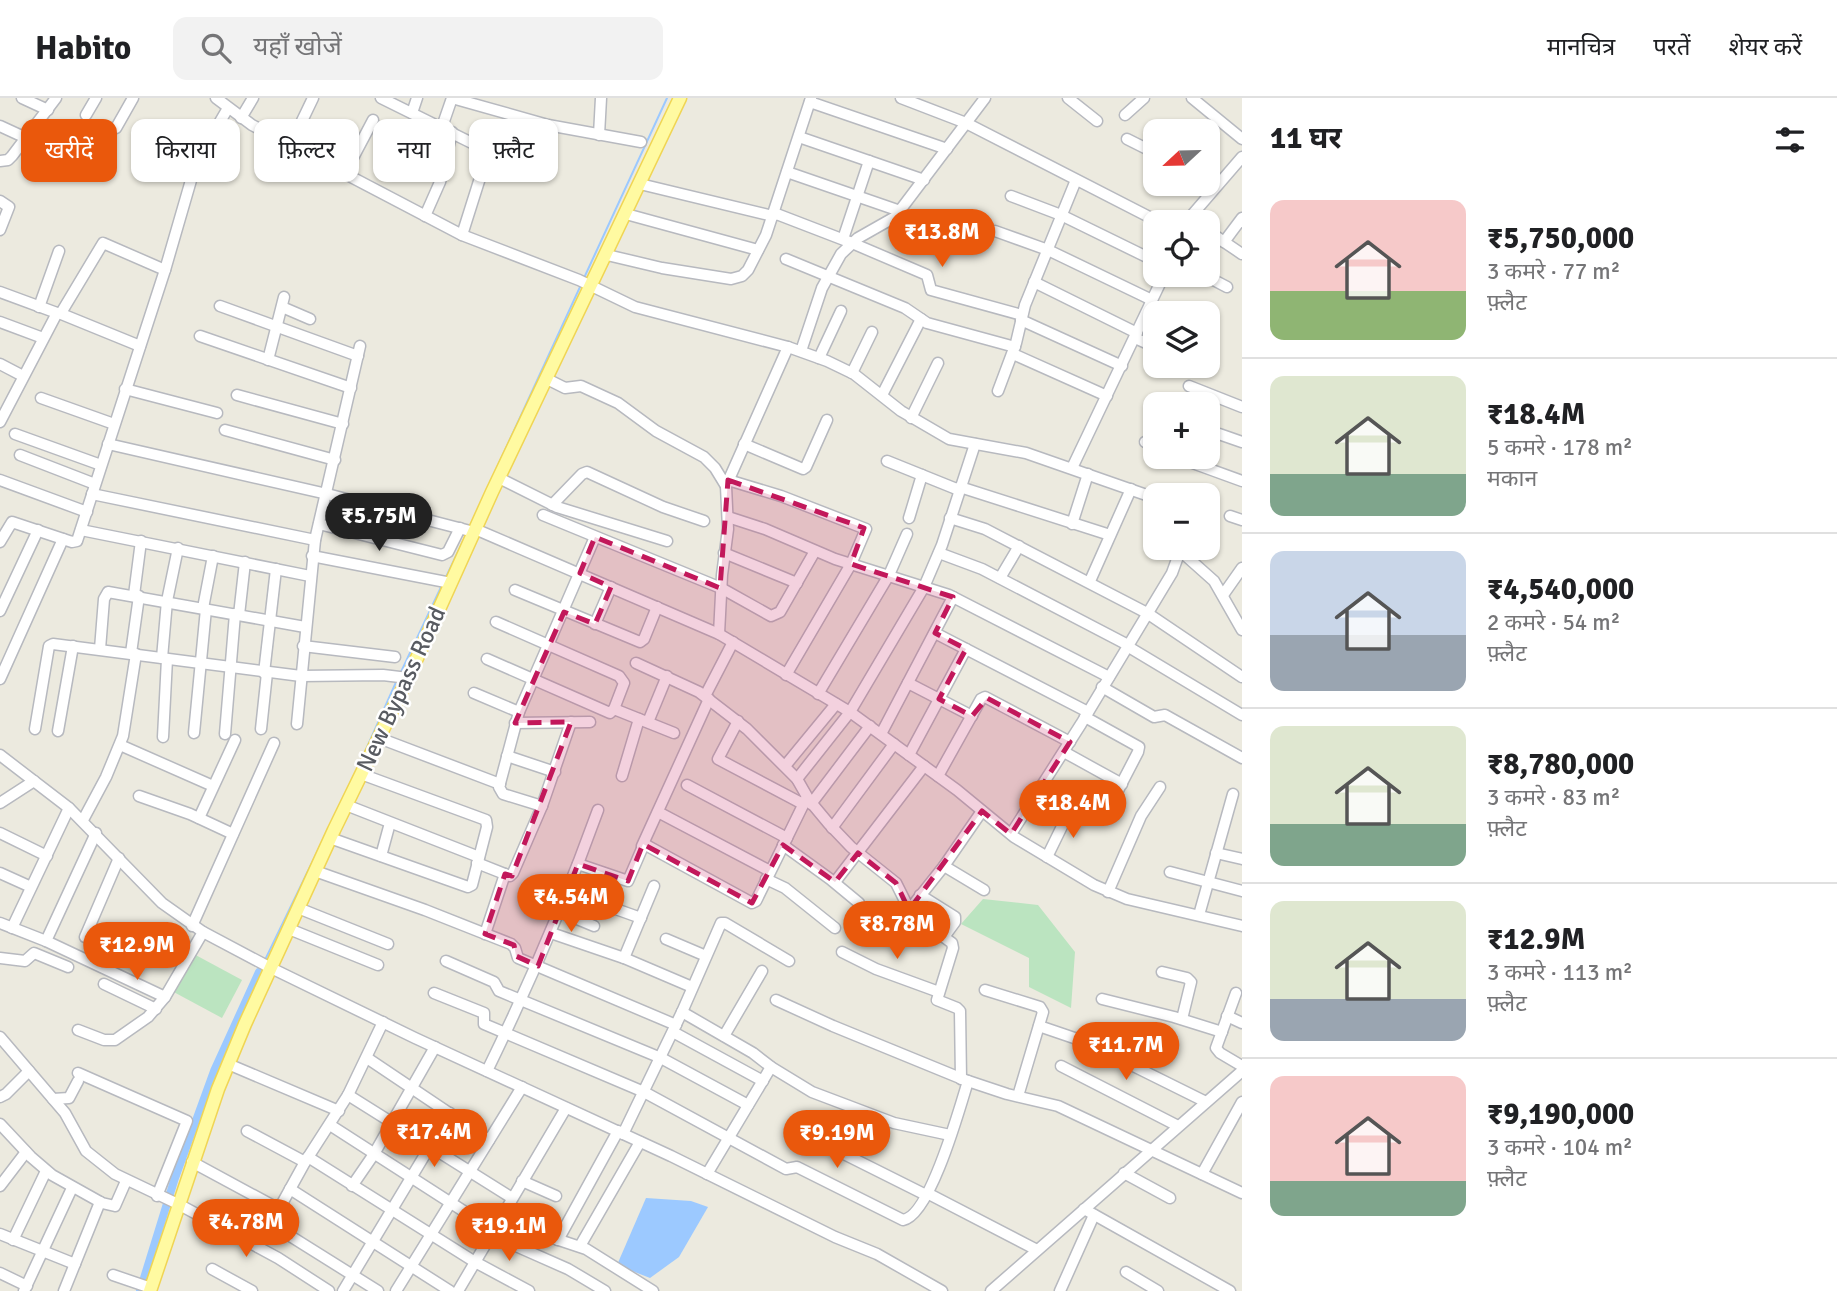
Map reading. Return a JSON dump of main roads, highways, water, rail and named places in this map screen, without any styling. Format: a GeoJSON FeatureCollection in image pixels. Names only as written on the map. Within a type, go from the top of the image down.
{"type":"FeatureCollection","features":[{"type":"Feature","properties":{"kind":"main road","name":"New Bypass Road"},"geometry":{"type":"LineString","coordinates":[[147,1287],[168,1201],[192,1162],[228,1064],[330,838],[379,738],[401,677],[469,529],[499,478],[547,379],[586,283],[607,254],[680,98]]}},
{"type":"Feature","properties":{"kind":"water"},"geometry":{"type":"Polygon","coordinates":[[[646,1198],[691,1201],[708,1207],[679,1257],[650,1278],[617,1265],[646,1198]]]}},
{"type":"Feature","properties":{"kind":"waterway"},"geometry":{"type":"LineString","coordinates":[[584,278],[667,98]]}},
{"type":"Feature","properties":{"kind":"waterway"},"geometry":{"type":"LineString","coordinates":[[495,472],[580,287]]}},
{"type":"Feature","properties":{"kind":"waterway"},"geometry":{"type":"LineString","coordinates":[[446,577],[466,535]]}},
{"type":"Feature","properties":{"kind":"waterway"},"geometry":{"type":"LineString","coordinates":[[401,672],[442,585]]}},
{"type":"Feature","properties":{"kind":"waterway"},"geometry":{"type":"LineString","coordinates":[[355,774],[397,680]]}},
{"type":"Feature","properties":{"kind":"waterway"},"geometry":{"type":"LineString","coordinates":[[265,960],[322,842]]}},
{"type":"Feature","properties":{"kind":"waterway"},"geometry":{"type":"LineString","coordinates":[[140,1291],[174,1181],[214,1071],[259,972]]}}]}
